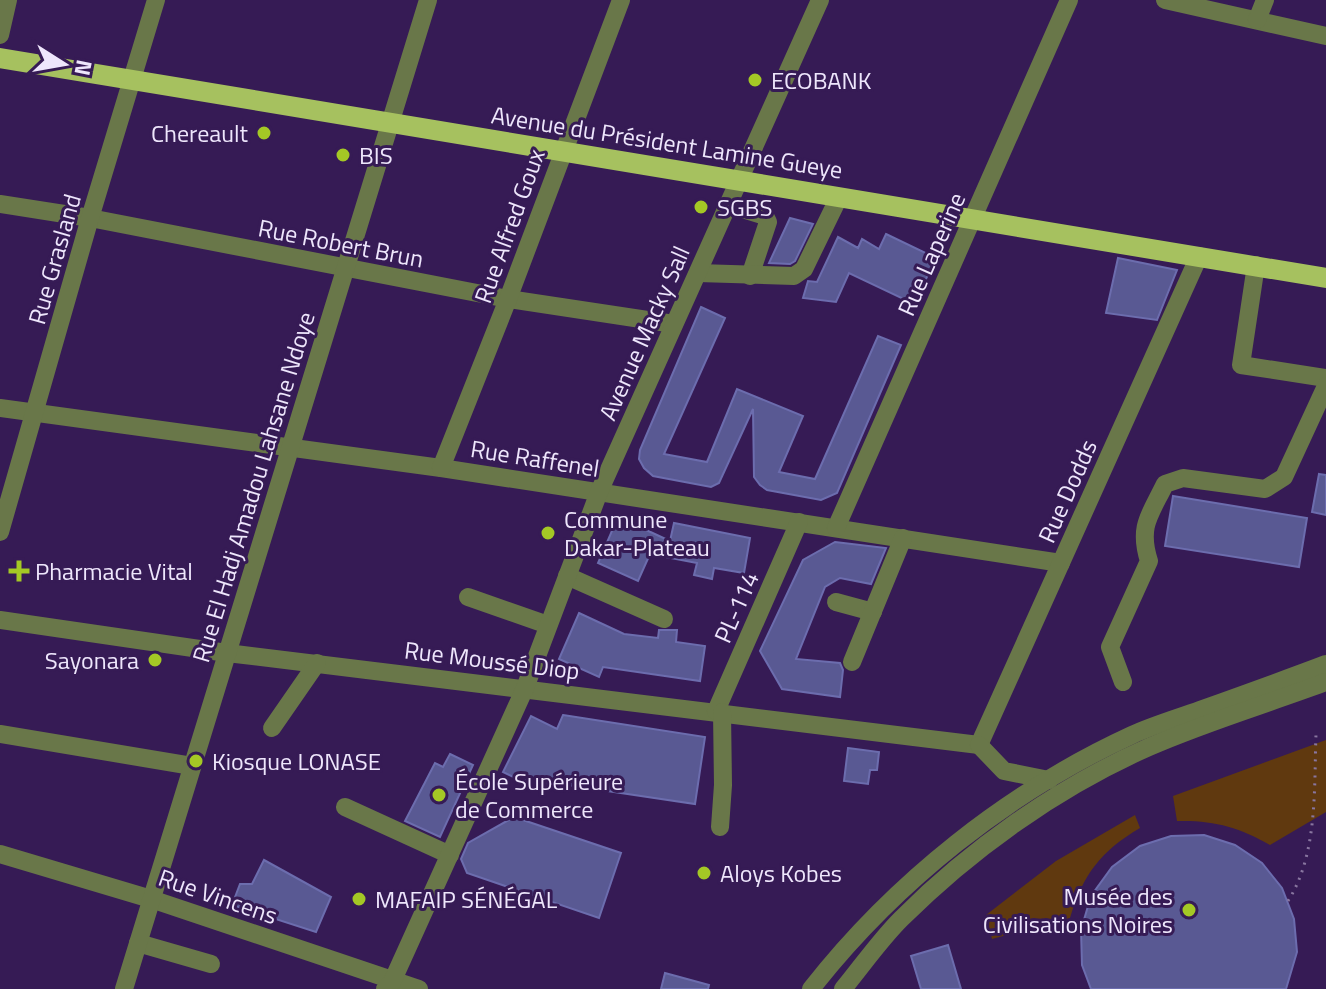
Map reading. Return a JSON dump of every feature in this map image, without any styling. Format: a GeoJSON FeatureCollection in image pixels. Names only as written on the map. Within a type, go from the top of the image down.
{"type":"FeatureCollection","features":[{"type":"Feature","properties":{"kind":"main road","name":"Avenue du Président Lamine Gueye"},"geometry":{"type":"LineString","coordinates":[[0,58],[1326,278]]}},
{"type":"Feature","properties":{"kind":"street"},"geometry":{"type":"LineString","coordinates":[[0,35],[8,0]]}},
{"type":"Feature","properties":{"kind":"street","name":"Rue Grasland"},"geometry":{"type":"LineString","coordinates":[[0,532],[156,0]]}},
{"type":"Feature","properties":{"kind":"street","name":"Rue El Hadj Amadou Lahsane Ndoye"},"geometry":{"type":"LineString","coordinates":[[124,989],[428,0]]}},
{"type":"Feature","properties":{"kind":"street","name":"Rue Alfred Goux"},"geometry":{"type":"LineString","coordinates":[[441,468],[621,0]]}},
{"type":"Feature","properties":{"kind":"street","name":"Avenue Macky Sall"},"geometry":{"type":"LineString","coordinates":[[389,985],[525,688],[599,492],[820,0]]}},
{"type":"Feature","properties":{"kind":"street","name":"Rue Laperine"},"geometry":{"type":"LineString","coordinates":[[836,528],[1069,0]]}},
{"type":"Feature","properties":{"kind":"street"},"geometry":{"type":"LineString","coordinates":[[1165,0],[1326,36]]}},
{"type":"Feature","properties":{"kind":"street"},"geometry":{"type":"LineString","coordinates":[[1257,20],[1265,0]]}},
{"type":"Feature","properties":{"kind":"street"},"geometry":{"type":"LineString","coordinates":[[698,273],[794,276],[804,269],[839,197]]}},
{"type":"Feature","properties":{"kind":"street","name":"Rue Robert Brun"},"geometry":{"type":"LineString","coordinates":[[0,204],[90,218],[508,299],[674,324]]}},
{"type":"Feature","properties":{"kind":"street"},"geometry":{"type":"LineString","coordinates":[[729,205],[765,216],[768,222],[750,276]]}},
{"type":"Feature","properties":{"kind":"street","name":"Rue Dodds"},"geometry":{"type":"LineString","coordinates":[[979,745],[1199,256]]}},
{"type":"Feature","properties":{"kind":"street"},"geometry":{"type":"LineString","coordinates":[[1256,265],[1241,365],[1326,378]]}},
{"type":"Feature","properties":{"kind":"street"},"geometry":{"type":"LineString","coordinates":[[1123,682],[1110,647],[1149,561],[1143,542],[1144,527],[1165,484],[1183,478],[1265,489],[1284,477],[1326,386]]}},
{"type":"Feature","properties":{"kind":"street","name":"Rue Raffenel"},"geometry":{"type":"LineString","coordinates":[[0,408],[441,468],[1061,563]]}},
{"type":"Feature","properties":{"kind":"street","name":"PL-114"},"geometry":{"type":"LineString","coordinates":[[719,712],[799,522]]}},
{"type":"Feature","properties":{"kind":"street"},"geometry":{"type":"LineString","coordinates":[[852,662],[903,538]]}},
{"type":"Feature","properties":{"kind":"street"},"geometry":{"type":"LineString","coordinates":[[567,576],[664,619]]}},
{"type":"Feature","properties":{"kind":"street"},"geometry":{"type":"LineString","coordinates":[[468,597],[548,625]]}},
{"type":"Feature","properties":{"kind":"street"},"geometry":{"type":"LineString","coordinates":[[836,602],[873,612]]}},
{"type":"Feature","properties":{"kind":"street","name":"Rue Moussé Diop"},"geometry":{"type":"LineString","coordinates":[[0,620],[227,653],[979,745]]}},
{"type":"Feature","properties":{"kind":"street"},"geometry":{"type":"LineString","coordinates":[[272,728],[317,663]]}},
{"type":"Feature","properties":{"kind":"street"},"geometry":{"type":"LineString","coordinates":[[811,989],[911,882],[957,843],[1049,780],[1137,733],[1326,664]]}},
{"type":"Feature","properties":{"kind":"street"},"geometry":{"type":"LineString","coordinates":[[843,989],[899,922],[942,880],[998,836],[1062,794],[1150,747],[1326,682]]}},
{"type":"Feature","properties":{"kind":"street"},"geometry":{"type":"LineString","coordinates":[[719,712],[723,785],[720,827]]}},
{"type":"Feature","properties":{"kind":"street"},"geometry":{"type":"LineString","coordinates":[[0,734],[192,766]]}},
{"type":"Feature","properties":{"kind":"street"},"geometry":{"type":"LineString","coordinates":[[979,745],[1004,771],[1049,780]]}},
{"type":"Feature","properties":{"kind":"street"},"geometry":{"type":"LineString","coordinates":[[1004,771],[1005,809]]}},
{"type":"Feature","properties":{"kind":"street"},"geometry":{"type":"LineString","coordinates":[[345,807],[450,855]]}},
{"type":"Feature","properties":{"kind":"street","name":"Rue Vincens"},"geometry":{"type":"LineString","coordinates":[[0,854],[151,899],[389,985],[419,989]]}},
{"type":"Feature","properties":{"kind":"street"},"geometry":{"type":"LineString","coordinates":[[138,943],[211,964]]}},
{"type":"Feature","properties":{"kind":"path"},"geometry":{"type":"LineString","coordinates":[[1288,901],[1300,882],[1312,820],[1316,734]]}},
{"type":"Feature","properties":{"kind":"shaded area"},"geometry":{"type":"Polygon","coordinates":[[[1326,740],[1326,812],[1270,845],[1225,826],[1177,821],[1173,796],[1326,740]]]}},
{"type":"Feature","properties":{"kind":"shaded area"},"geometry":{"type":"Polygon","coordinates":[[[1135,815],[1140,828],[1114,846],[1095,865],[1081,889],[1070,918],[992,939],[986,915],[1056,861],[1135,815]]]}},
{"type":"Feature","properties":{"kind":"building"},"geometry":{"type":"Polygon","coordinates":[[[790,218],[813,224],[795,261],[790,264],[769,263],[790,218]]]}},
{"type":"Feature","properties":{"kind":"building"},"geometry":{"type":"Polygon","coordinates":[[[886,234],[936,258],[914,304],[849,273],[836,302],[803,298],[808,281],[817,282],[838,237],[858,248],[862,239],[879,249],[886,234]]]}},
{"type":"Feature","properties":{"kind":"building"},"geometry":{"type":"Polygon","coordinates":[[[1118,258],[1177,270],[1157,320],[1106,313],[1118,258]]]}},
{"type":"Feature","properties":{"kind":"building"},"geometry":{"type":"Polygon","coordinates":[[[701,307],[725,318],[664,454],[707,462],[737,389],[803,416],[779,472],[815,479],[878,336],[901,345],[837,493],[821,500],[767,490],[760,485],[754,477],[753,409],[719,483],[711,487],[653,476],[644,468],[639,459],[640,450],[701,307]]]}},
{"type":"Feature","properties":{"kind":"building"},"geometry":{"type":"Polygon","coordinates":[[[1319,474],[1326,475],[1326,515],[1312,512],[1319,474]]]}},
{"type":"Feature","properties":{"kind":"building"},"geometry":{"type":"Polygon","coordinates":[[[1173,496],[1307,518],[1299,567],[1165,546],[1173,496]]]}},
{"type":"Feature","properties":{"kind":"building"},"geometry":{"type":"Polygon","coordinates":[[[618,517],[670,541],[674,523],[750,538],[744,573],[714,568],[712,579],[694,575],[697,563],[650,554],[638,581],[598,563],[618,517]]]}},
{"type":"Feature","properties":{"kind":"building"},"geometry":{"type":"Polygon","coordinates":[[[835,542],[886,548],[871,584],[840,578],[825,587],[796,659],[840,663],[843,670],[840,697],[782,689],[760,651],[803,560],[835,542]]]}},
{"type":"Feature","properties":{"kind":"building"},"geometry":{"type":"Polygon","coordinates":[[[579,613],[624,634],[658,638],[659,630],[677,630],[676,642],[705,646],[700,681],[603,667],[599,677],[559,659],[579,613]]]}},
{"type":"Feature","properties":{"kind":"building"},"geometry":{"type":"Polygon","coordinates":[[[563,715],[705,737],[695,804],[547,782],[542,791],[503,772],[531,716],[557,729],[563,715]]]}},
{"type":"Feature","properties":{"kind":"building"},"geometry":{"type":"Polygon","coordinates":[[[848,748],[879,752],[877,770],[870,770],[868,784],[844,781],[848,748]]]}},
{"type":"Feature","properties":{"kind":"building","name":"École Supérieure de Commerce"},"geometry":{"type":"Polygon","coordinates":[[[450,754],[473,765],[440,837],[405,821],[435,763],[443,767],[450,754]]]}},
{"type":"Feature","properties":{"kind":"building"},"geometry":{"type":"Polygon","coordinates":[[[514,817],[621,853],[599,918],[467,873],[461,859],[468,843],[514,817]]]}},
{"type":"Feature","properties":{"kind":"building","name":"Musée des Civilisations Noires"},"geometry":{"type":"Polygon","coordinates":[[[1204,835],[1235,845],[1262,863],[1282,888],[1294,919],[1297,952],[1286,989],[1091,989],[1082,965],[1081,930],[1091,896],[1112,867],[1140,846],[1171,836],[1204,835]]]}},
{"type":"Feature","properties":{"kind":"building"},"geometry":{"type":"Polygon","coordinates":[[[264,860],[331,897],[316,932],[232,905],[240,884],[252,884],[264,860]]]}},
{"type":"Feature","properties":{"kind":"building"},"geometry":{"type":"Polygon","coordinates":[[[948,945],[961,989],[921,989],[911,956],[948,945]]]}},
{"type":"Feature","properties":{"kind":"building"},"geometry":{"type":"Polygon","coordinates":[[[665,973],[709,985],[708,989],[661,989],[665,973]]]}},
{"type":"Feature","properties":{"kind":"place","name":"ECOBANK"},"geometry":{"type":"Point","coordinates":[755,80]}},
{"type":"Feature","properties":{"kind":"place","name":"Chereault"},"geometry":{"type":"Point","coordinates":[264,133]}},
{"type":"Feature","properties":{"kind":"place","name":"BIS"},"geometry":{"type":"Point","coordinates":[343,155]}},
{"type":"Feature","properties":{"kind":"place","name":"SGBS"},"geometry":{"type":"Point","coordinates":[701,207]}},
{"type":"Feature","properties":{"kind":"place","name":"Commune Dakar-Plateau"},"geometry":{"type":"Point","coordinates":[548,533]}},
{"type":"Feature","properties":{"kind":"place","name":"Pharmacie Vital"},"geometry":{"type":"Point","coordinates":[19,571]}},
{"type":"Feature","properties":{"kind":"place","name":"Sayonara"},"geometry":{"type":"Point","coordinates":[155,660]}},
{"type":"Feature","properties":{"kind":"place","name":"Kiosque LONASE"},"geometry":{"type":"Point","coordinates":[196,761]}},
{"type":"Feature","properties":{"kind":"place","name":"École Supérieure de Commerce"},"geometry":{"type":"Point","coordinates":[439,795]}},
{"type":"Feature","properties":{"kind":"place","name":"Aloys Kobes"},"geometry":{"type":"Point","coordinates":[704,873]}},
{"type":"Feature","properties":{"kind":"place","name":"MAFAIP SÉNÉGAL"},"geometry":{"type":"Point","coordinates":[359,899]}},
{"type":"Feature","properties":{"kind":"place","name":"Musée des Civilisations Noires"},"geometry":{"type":"Point","coordinates":[1189,910]}}]}
